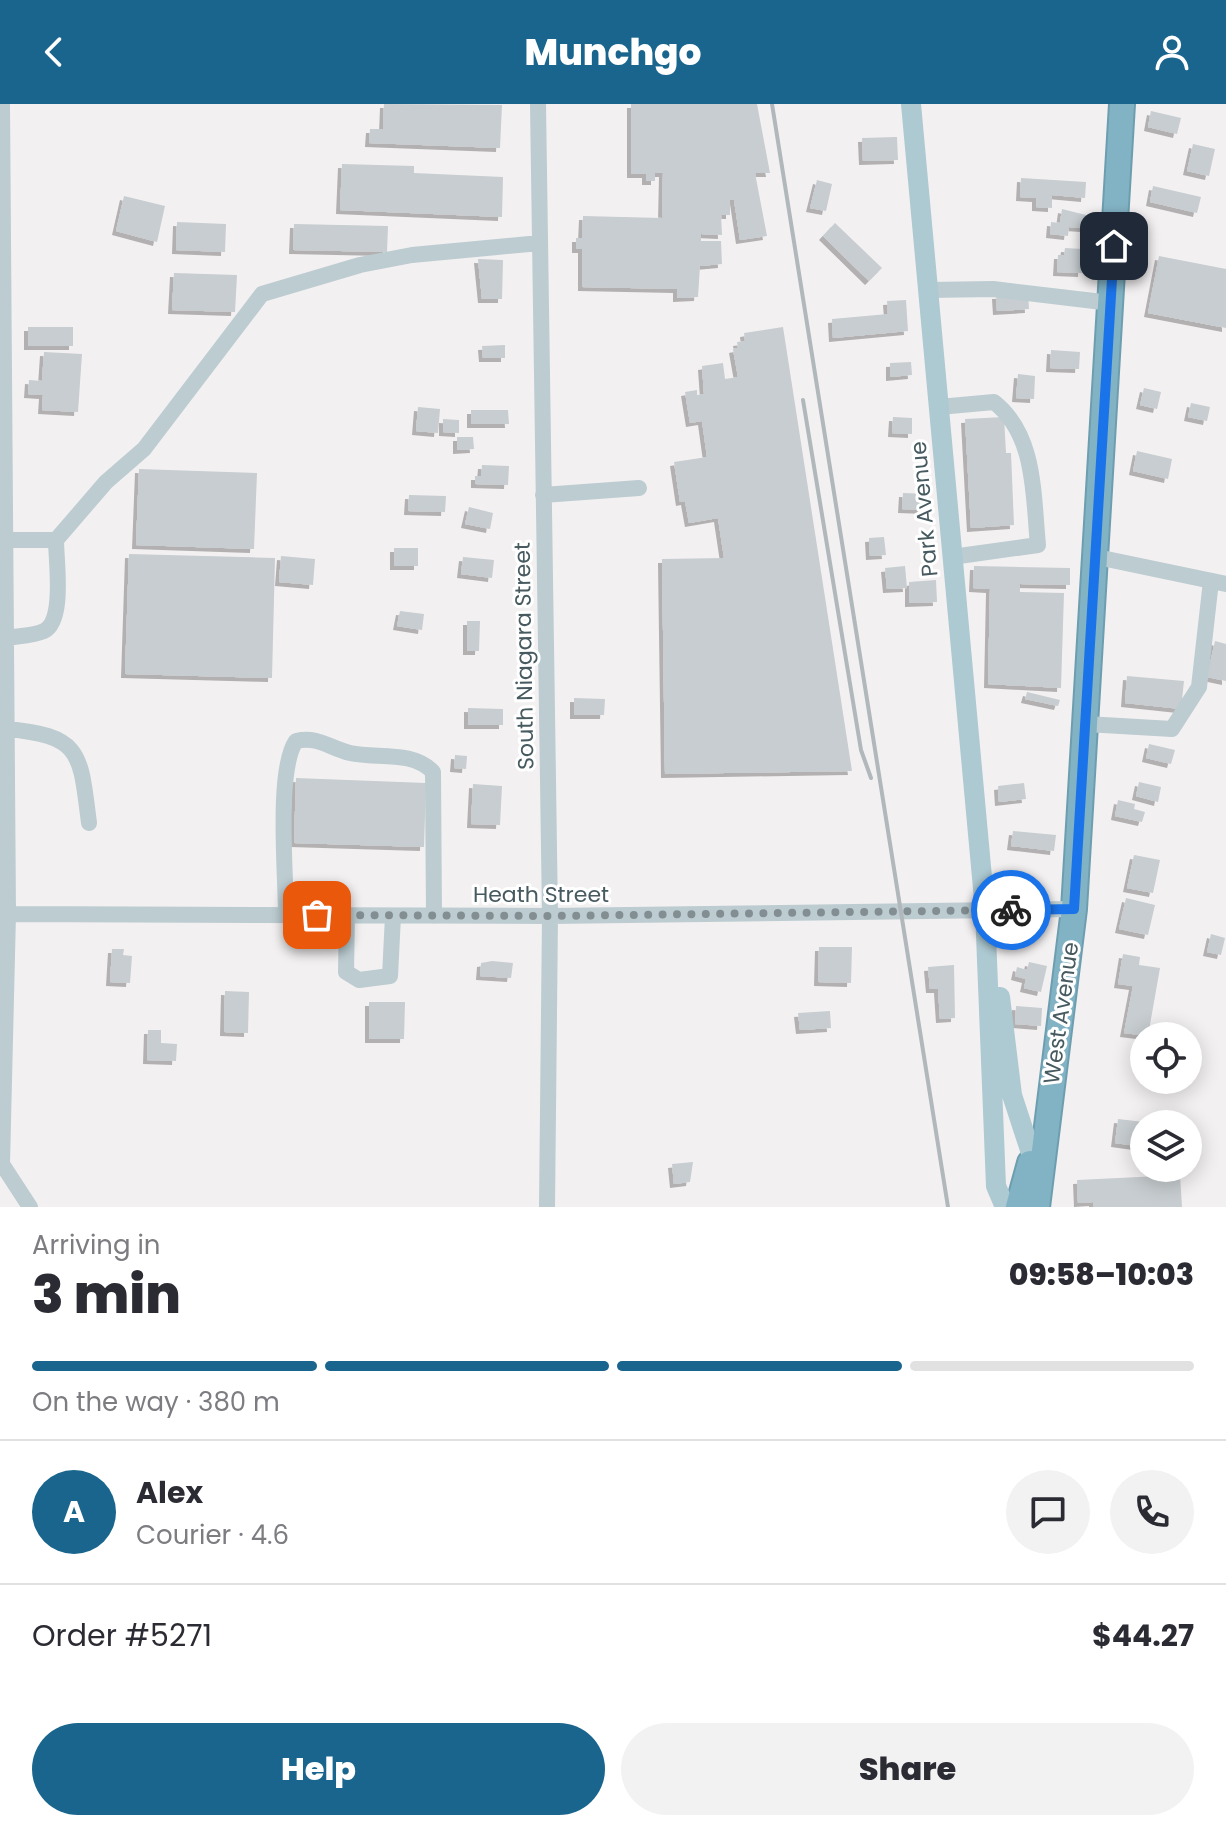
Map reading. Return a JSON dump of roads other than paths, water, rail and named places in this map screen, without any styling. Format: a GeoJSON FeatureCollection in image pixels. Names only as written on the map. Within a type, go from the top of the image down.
{"type":"FeatureCollection","features":[{"type":"Feature","properties":{"kind":"highway","name":"West Avenue"},"geometry":{"type":"LineString","coordinates":[[1047,1107],[1066,994],[1074,909],[1122,104]]}},
{"type":"Feature","properties":{"kind":"highway"},"geometry":{"type":"LineString","coordinates":[[1018,1207],[1047,1107]]}},
{"type":"Feature","properties":{"kind":"highway"},"geometry":{"type":"LineString","coordinates":[[1037,1207],[1047,1107]]}},
{"type":"Feature","properties":{"kind":"main road","name":"Park Avenue"},"geometry":{"type":"LineString","coordinates":[[911,104],[985,910],[1012,1095],[1032,1156]]}},
{"type":"Feature","properties":{"kind":"main road","name":"Park Avenue"},"geometry":{"type":"LineString","coordinates":[[985,910],[996,1186],[1005,1207]]}},
{"type":"Feature","properties":{"kind":"street"},"geometry":{"type":"LineString","coordinates":[[2,104],[8,914],[2,1164],[30,1207]]}},
{"type":"Feature","properties":{"kind":"street","name":"South Niagara Street"},"geometry":{"type":"LineString","coordinates":[[538,104],[550,916],[547,1207]]}},
{"type":"Feature","properties":{"kind":"street"},"geometry":{"type":"LineString","coordinates":[[4,651],[53,624],[57,608],[56,540],[106,482],[144,449],[262,294],[360,265],[412,255],[540,243]]}},
{"type":"Feature","properties":{"kind":"street"},"geometry":{"type":"LineString","coordinates":[[928,290],[993,289],[1111,303]]}},
{"type":"Feature","properties":{"kind":"street"},"geometry":{"type":"LineString","coordinates":[[939,407],[994,402],[1012,416],[1023,438],[1032,484],[1038,545],[952,557]]}},
{"type":"Feature","properties":{"kind":"street"},"geometry":{"type":"LineString","coordinates":[[543,495],[639,488]]}},
{"type":"Feature","properties":{"kind":"street"},"geometry":{"type":"LineString","coordinates":[[5,540],[56,540]]}},
{"type":"Feature","properties":{"kind":"street"},"geometry":{"type":"LineString","coordinates":[[1086,724],[1172,729],[1199,687],[1219,583],[1097,557]]}},
{"type":"Feature","properties":{"kind":"street"},"geometry":{"type":"LineString","coordinates":[[7,729],[58,737],[74,751],[82,776],[89,823]]}},
{"type":"Feature","properties":{"kind":"street"},"geometry":{"type":"LineString","coordinates":[[286,915],[285,779],[289,751],[296,741],[317,739],[347,753],[412,759],[425,763],[433,772],[434,916]]}},
{"type":"Feature","properties":{"kind":"street","name":"Heath Street"},"geometry":{"type":"LineString","coordinates":[[8,914],[550,916],[1074,909]]}},
{"type":"Feature","properties":{"kind":"street"},"geometry":{"type":"LineString","coordinates":[[347,915],[346,972],[359,980],[390,976],[393,916]]}},
{"type":"Feature","properties":{"kind":"street","name":"Park Avenue"},"geometry":{"type":"LineString","coordinates":[[1032,1156],[1037,1207]]}},
{"type":"Feature","properties":{"kind":"railway"},"geometry":{"type":"LineString","coordinates":[[772,104],[948,1207]]}},
{"type":"Feature","properties":{"kind":"railway"},"geometry":{"type":"LineString","coordinates":[[803,400],[861,750],[871,778]]}}]}
